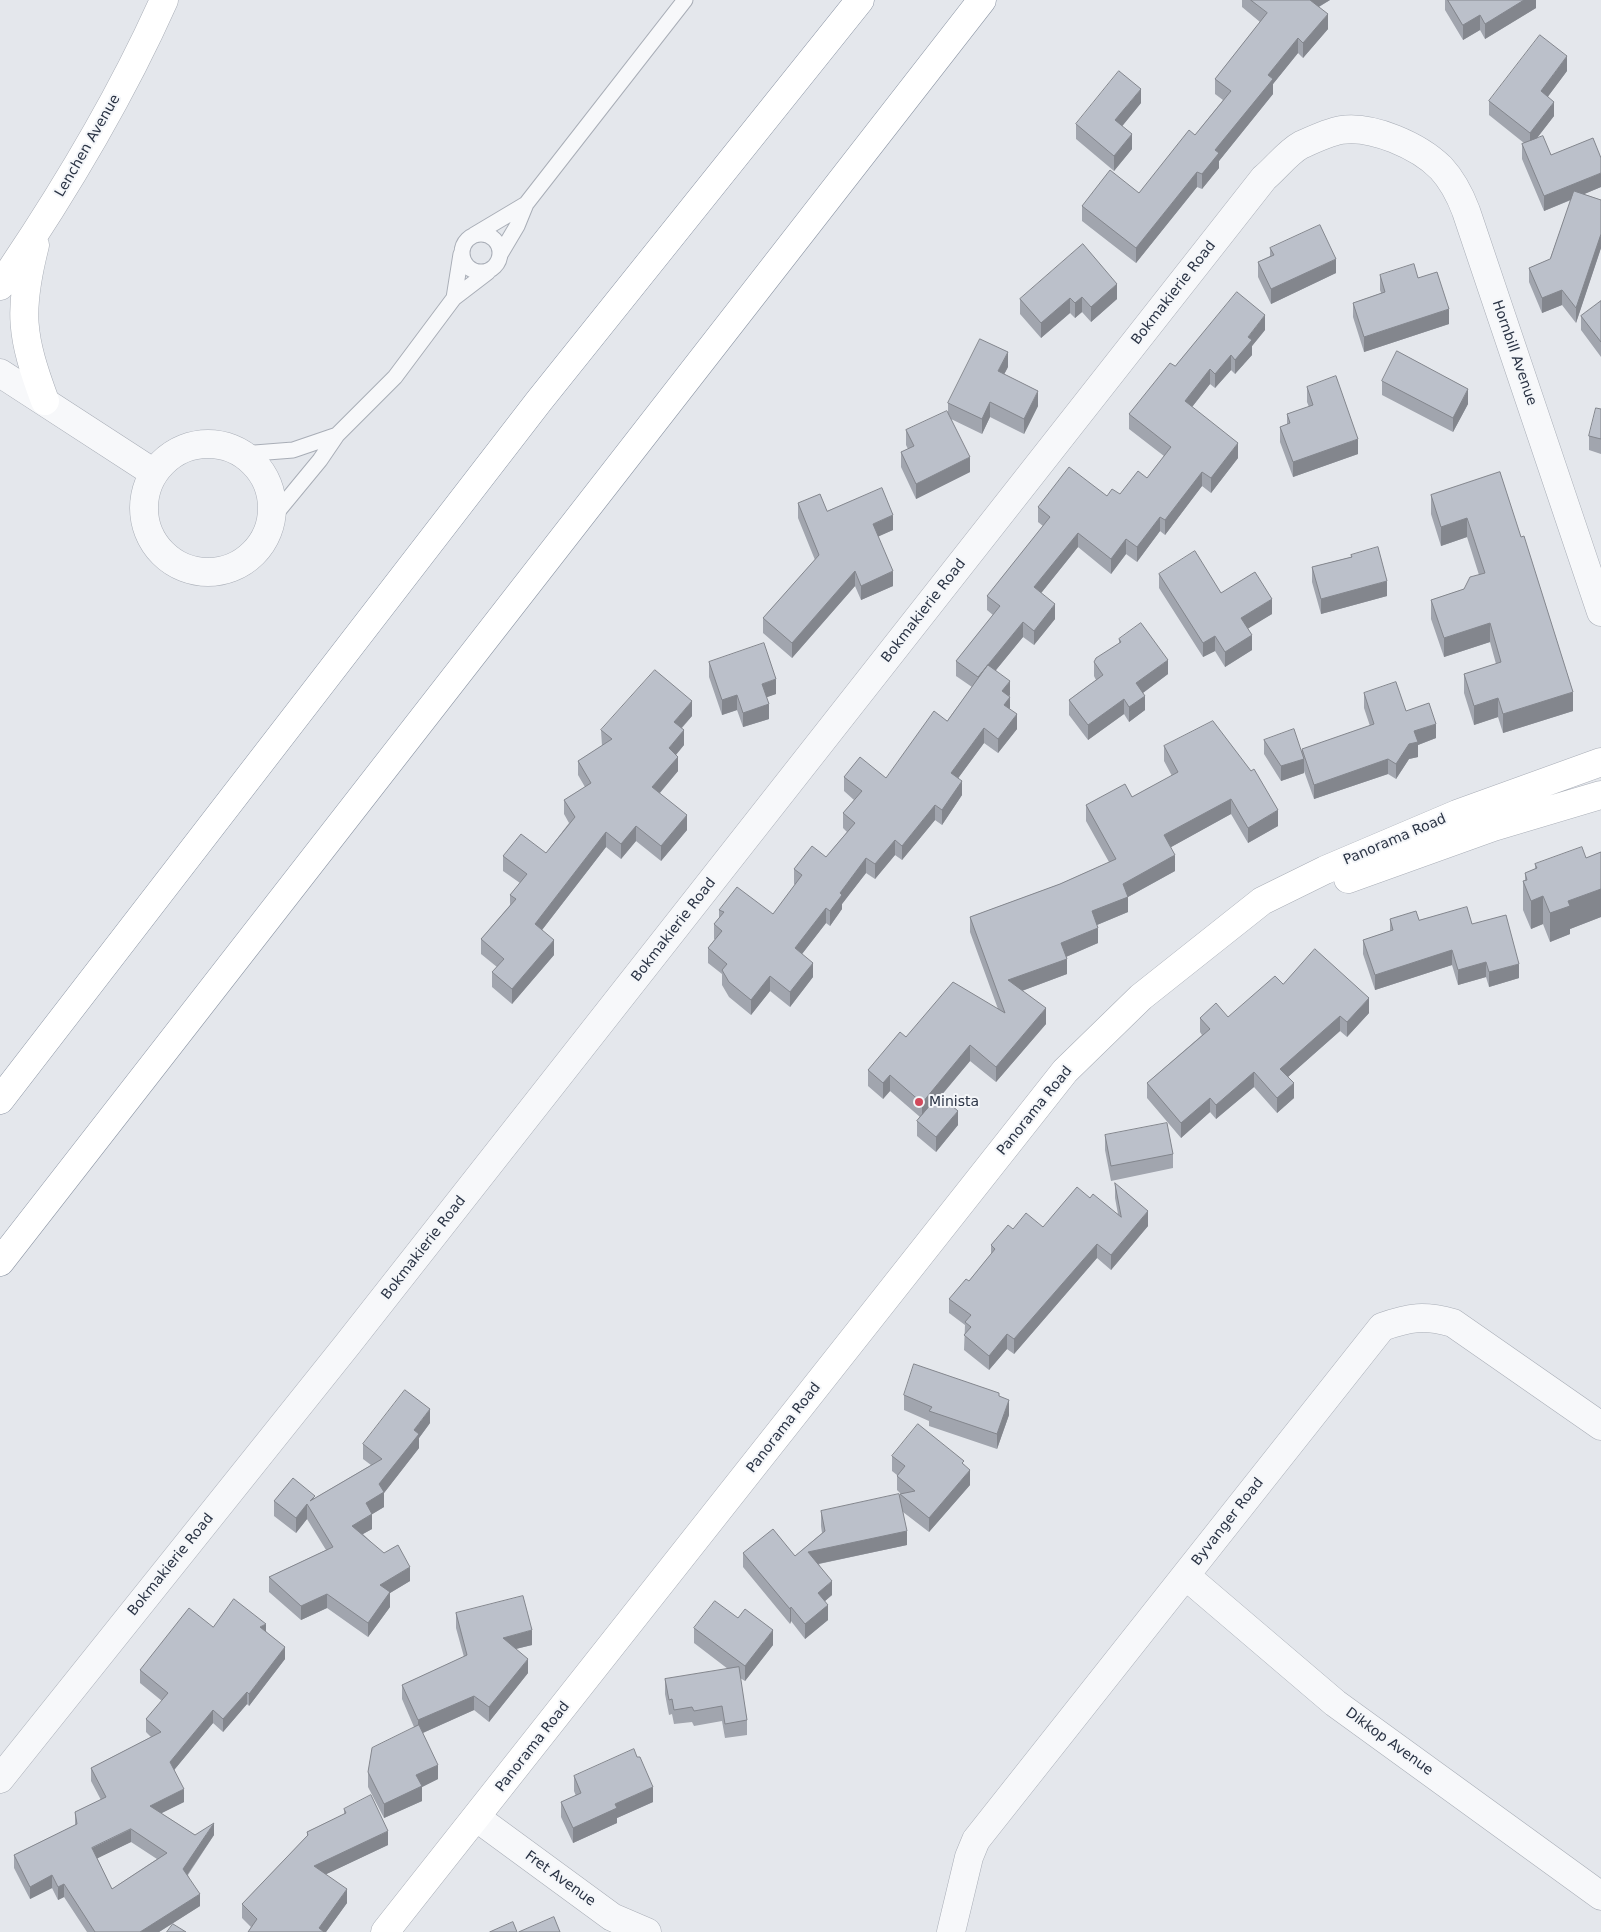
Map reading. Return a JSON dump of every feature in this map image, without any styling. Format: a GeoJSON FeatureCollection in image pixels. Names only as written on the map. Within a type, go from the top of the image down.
{"type":"FeatureCollection","features":[{"type":"Feature","properties":{"kind":"main road","name":"Lenchen Avenue"},"geometry":{"type":"LineString","coordinates":[[0,286],[39,229],[98,131],[142,50],[164,0]]}},
{"type":"Feature","properties":{"kind":"main road"},"geometry":{"type":"LineString","coordinates":[[0,1100],[539,401],[860,0]]}},
{"type":"Feature","properties":{"kind":"main road"},"geometry":{"type":"LineString","coordinates":[[0,1262],[982,0]]}},
{"type":"Feature","properties":{"kind":"main road"},"geometry":{"type":"LineString","coordinates":[[39,229],[24,291],[23,316],[26,343],[45,401]]}},
{"type":"Feature","properties":{"kind":"main road","name":"Panorama Road"},"geometry":{"type":"LineString","coordinates":[[385,1932],[477,1818],[1065,1071],[1141,996],[1262,901],[1325,870],[1457,814],[1601,762]]}},
{"type":"Feature","properties":{"kind":"main road","name":"Panorama Road"},"geometry":{"type":"LineString","coordinates":[[1205,947],[1334,884],[1493,827],[1601,795]]}},
{"type":"Feature","properties":{"kind":"street","name":"Bokmakierie Road"},"geometry":{"type":"LineString","coordinates":[[0,1779],[347,1345],[1264,178],[1300,146],[1341,130],[1378,133]]}},
{"type":"Feature","properties":{"kind":"street","name":"Hornbill Avenue"},"geometry":{"type":"LineString","coordinates":[[1378,133],[1406,144],[1424,155],[1440,168],[1456,188],[1466,210],[1601,611]]}},
{"type":"Feature","properties":{"kind":"street"},"geometry":{"type":"LineString","coordinates":[[0,373],[154,473]]}},
{"type":"Feature","properties":{"kind":"street"},"geometry":{"type":"LineString","coordinates":[[194,445],[219,445],[242,454],[261,470],[271,492],[273,517],[264,540],[248,560],[224,571],[198,572],[174,564],[156,546],[145,523],[144,497],[154,473],[172,455],[194,445]]}},
{"type":"Feature","properties":{"kind":"street","name":"Byvanger Road"},"geometry":{"type":"LineString","coordinates":[[951,1932],[969,1857],[976,1840],[1382,1327],[1408,1318],[1437,1318],[1452,1323],[1601,1426]]}},
{"type":"Feature","properties":{"kind":"street","name":"Dikkop Avenue"},"geometry":{"type":"LineString","coordinates":[[1186,1576],[1335,1703],[1601,1896]]}},
{"type":"Feature","properties":{"kind":"street","name":"Fret Avenue"},"geometry":{"type":"LineString","coordinates":[[477,1818],[612,1917],[647,1932]]}},
{"type":"Feature","properties":{"kind":"lane"},"geometry":{"type":"LineString","coordinates":[[273,517],[320,460],[337,435],[395,377],[454,298],[498,265],[501,253],[517,226],[526,204],[685,0]]}},
{"type":"Feature","properties":{"kind":"lane"},"geometry":{"type":"LineString","coordinates":[[454,298],[460,254],[464,242],[526,204]]}},
{"type":"Feature","properties":{"kind":"lane"},"geometry":{"type":"LineString","coordinates":[[474,235],[486,234],[497,241],[501,253]]}},
{"type":"Feature","properties":{"kind":"lane"},"geometry":{"type":"LineString","coordinates":[[460,254],[465,265],[475,273],[488,272]]}},
{"type":"Feature","properties":{"kind":"lane"},"geometry":{"type":"LineString","coordinates":[[242,454],[293,450],[337,435]]}},
{"type":"Feature","properties":{"kind":"building"},"geometry":{"type":"Polygon","coordinates":[[[1251,0],[1310,0],[1328,14],[1303,43],[1298,38],[1268,75],[1273,79],[1215,150],[1219,153],[1202,174],[1197,172],[1136,248],[1082,206],[1110,170],[1139,193],[1189,130],[1195,135],[1231,91],[1215,79],[1267,13],[1251,0]]]}},
{"type":"Feature","properties":{"kind":"building"},"geometry":{"type":"Polygon","coordinates":[[[1448,0],[1524,0],[1485,24],[1480,15],[1463,25],[1448,0]]]}},
{"type":"Feature","properties":{"kind":"building"},"geometry":{"type":"Polygon","coordinates":[[[1540,35],[1567,56],[1541,91],[1554,102],[1530,133],[1489,101],[1540,35]]]}},
{"type":"Feature","properties":{"kind":"building"},"geometry":{"type":"Polygon","coordinates":[[[1119,71],[1141,89],[1115,120],[1132,134],[1114,156],[1076,124],[1119,71]]]}},
{"type":"Feature","properties":{"kind":"building"},"geometry":{"type":"Polygon","coordinates":[[[1543,136],[1551,155],[1593,138],[1601,158],[1601,173],[1544,196],[1522,144],[1543,136]]]}},
{"type":"Feature","properties":{"kind":"building"},"geometry":{"type":"Polygon","coordinates":[[[1574,191],[1601,200],[1601,234],[1576,308],[1562,290],[1542,298],[1529,268],[1550,259],[1574,191]]]}},
{"type":"Feature","properties":{"kind":"building"},"geometry":{"type":"Polygon","coordinates":[[[1320,225],[1336,259],[1271,289],[1258,262],[1274,255],[1270,248],[1320,225]]]}},
{"type":"Feature","properties":{"kind":"building"},"geometry":{"type":"Polygon","coordinates":[[[1083,244],[1117,284],[1091,307],[1082,297],[1075,303],[1070,298],[1041,323],[1020,299],[1083,244]]]}},
{"type":"Feature","properties":{"kind":"building"},"geometry":{"type":"Polygon","coordinates":[[[1414,264],[1418,278],[1437,272],[1449,309],[1364,337],[1353,303],[1385,292],[1380,275],[1414,264]]]}},
{"type":"Feature","properties":{"kind":"building"},"geometry":{"type":"Polygon","coordinates":[[[1237,292],[1265,315],[1248,337],[1252,340],[1235,360],[1231,355],[1215,374],[1210,369],[1185,401],[1238,443],[1211,478],[1202,472],[1165,520],[1160,517],[1137,547],[1126,539],[1111,559],[1078,533],[1034,587],[1055,604],[1034,631],[1023,622],[978,677],[956,661],[1000,606],[987,596],[1050,517],[1038,507],[1069,467],[1107,496],[1112,489],[1120,494],[1138,471],[1147,478],[1171,447],[1129,414],[1170,363],[1175,366],[1237,292]]]}},
{"type":"Feature","properties":{"kind":"building"},"geometry":{"type":"Polygon","coordinates":[[[1601,301],[1601,342],[1581,316],[1601,301]]]}},
{"type":"Feature","properties":{"kind":"building"},"geometry":{"type":"Polygon","coordinates":[[[980,339],[1008,352],[998,371],[1038,391],[1024,419],[990,402],[982,419],[948,403],[980,339]]]}},
{"type":"Feature","properties":{"kind":"building"},"geometry":{"type":"Polygon","coordinates":[[[1397,351],[1468,389],[1453,418],[1382,381],[1397,351]]]}},
{"type":"Feature","properties":{"kind":"building"},"geometry":{"type":"Polygon","coordinates":[[[1336,376],[1358,439],[1293,462],[1280,427],[1290,423],[1287,414],[1313,405],[1307,387],[1336,376]]]}},
{"type":"Feature","properties":{"kind":"building"},"geometry":{"type":"Polygon","coordinates":[[[1596,408],[1601,409],[1601,439],[1589,436],[1596,408]]]}},
{"type":"Feature","properties":{"kind":"building"},"geometry":{"type":"Polygon","coordinates":[[[947,411],[970,457],[916,484],[901,452],[914,446],[906,430],[947,411]]]}},
{"type":"Feature","properties":{"kind":"building"},"geometry":{"type":"Polygon","coordinates":[[[1500,472],[1521,537],[1524,536],[1573,692],[1503,714],[1498,698],[1474,706],[1464,674],[1501,662],[1490,623],[1444,638],[1431,600],[1464,589],[1470,577],[1485,573],[1467,518],[1441,527],[1431,495],[1500,472]]]}},
{"type":"Feature","properties":{"kind":"building"},"geometry":{"type":"Polygon","coordinates":[[[882,488],[893,515],[873,524],[893,571],[861,586],[855,571],[792,643],[763,618],[819,555],[798,503],[820,494],[827,511],[882,488]]]}},
{"type":"Feature","properties":{"kind":"building"},"geometry":{"type":"Polygon","coordinates":[[[1378,547],[1387,581],[1321,599],[1312,567],[1352,557],[1351,555],[1378,547]]]}},
{"type":"Feature","properties":{"kind":"building"},"geometry":{"type":"Polygon","coordinates":[[[1195,551],[1221,593],[1255,572],[1272,599],[1241,618],[1252,635],[1225,652],[1215,636],[1203,643],[1159,574],[1195,551]]]}},
{"type":"Feature","properties":{"kind":"building"},"geometry":{"type":"Polygon","coordinates":[[[1141,623],[1168,660],[1136,683],[1145,696],[1129,707],[1124,699],[1088,725],[1069,700],[1103,675],[1094,662],[1096,658],[1121,642],[1119,639],[1141,623]]]}},
{"type":"Feature","properties":{"kind":"building"},"geometry":{"type":"Polygon","coordinates":[[[764,643],[776,679],[762,684],[769,704],[743,713],[737,695],[722,700],[709,662],[764,643]]]}},
{"type":"Feature","properties":{"kind":"building"},"geometry":{"type":"Polygon","coordinates":[[[988,665],[1010,681],[1002,691],[1010,697],[1004,705],[1017,714],[998,739],[984,728],[951,773],[962,781],[942,810],[935,805],[902,846],[895,840],[875,864],[866,858],[840,893],[842,895],[830,911],[826,908],[795,948],[813,963],[790,992],[770,976],[751,1000],[729,982],[722,970],[727,964],[708,948],[722,931],[714,924],[724,912],[719,910],[737,887],[773,914],[802,875],[794,869],[812,846],[826,857],[855,823],[843,813],[862,791],[844,777],[860,757],[886,778],[934,711],[947,721],[988,665]]]}},
{"type":"Feature","properties":{"kind":"building"},"geometry":{"type":"Polygon","coordinates":[[[655,670],[692,701],[674,722],[684,730],[669,748],[678,757],[652,787],[687,815],[661,846],[636,826],[621,844],[606,832],[535,924],[554,940],[512,989],[492,972],[504,959],[481,939],[516,899],[510,895],[527,874],[503,856],[521,834],[546,853],[575,817],[564,800],[591,783],[578,761],[612,739],[601,730],[655,670]]]}},
{"type":"Feature","properties":{"kind":"building"},"geometry":{"type":"Polygon","coordinates":[[[1396,682],[1406,711],[1429,703],[1436,724],[1414,731],[1418,742],[1409,744],[1396,764],[1388,759],[1314,785],[1302,749],[1374,724],[1364,693],[1396,682]]]}},
{"type":"Feature","properties":{"kind":"building"},"geometry":{"type":"Polygon","coordinates":[[[1213,721],[1251,771],[1254,769],[1278,810],[1248,828],[1231,799],[1164,835],[1175,855],[1123,884],[1128,897],[1092,911],[1098,928],[1061,943],[1067,959],[1008,980],[1046,1008],[996,1067],[970,1045],[922,1103],[890,1075],[883,1083],[868,1070],[900,1032],[906,1037],[953,982],[1005,1013],[970,917],[1060,884],[1116,859],[1086,805],[1125,784],[1132,797],[1178,772],[1164,746],[1213,721]]]}},
{"type":"Feature","properties":{"kind":"building"},"geometry":{"type":"Polygon","coordinates":[[[1294,729],[1304,759],[1281,766],[1264,740],[1294,729]]]}},
{"type":"Feature","properties":{"kind":"building"},"geometry":{"type":"Polygon","coordinates":[[[1582,847],[1586,858],[1601,852],[1601,889],[1568,901],[1570,906],[1550,913],[1543,896],[1531,901],[1523,881],[1527,880],[1525,873],[1537,868],[1535,864],[1582,847]]]}},
{"type":"Feature","properties":{"kind":"building"},"geometry":{"type":"Polygon","coordinates":[[[1467,907],[1472,924],[1506,915],[1519,964],[1489,972],[1486,962],[1458,970],[1452,950],[1375,975],[1363,940],[1393,930],[1390,919],[1416,911],[1419,920],[1467,907]]]}},
{"type":"Feature","properties":{"kind":"building"},"geometry":{"type":"Polygon","coordinates":[[[1315,949],[1369,998],[1347,1022],[1340,1016],[1280,1069],[1294,1083],[1277,1098],[1254,1072],[1216,1105],[1210,1098],[1181,1123],[1147,1083],[1210,1029],[1200,1018],[1216,1003],[1228,1017],[1275,976],[1283,984],[1315,949]]]}},
{"type":"Feature","properties":{"kind":"building"},"geometry":{"type":"Polygon","coordinates":[[[939,1095],[958,1111],[936,1137],[917,1121],[939,1095]]]}},
{"type":"Feature","properties":{"kind":"building"},"geometry":{"type":"Polygon","coordinates":[[[1167,1123],[1173,1154],[1111,1166],[1105,1135],[1167,1123]]]}},
{"type":"Feature","properties":{"kind":"building"},"geometry":{"type":"Polygon","coordinates":[[[1115,1183],[1148,1211],[1111,1255],[1097,1244],[1014,1339],[1007,1334],[989,1356],[964,1335],[971,1327],[965,1322],[971,1315],[949,1299],[966,1279],[969,1281],[995,1249],[991,1245],[1008,1225],[1013,1229],[1026,1213],[1043,1227],[1077,1187],[1090,1198],[1093,1194],[1121,1217],[1115,1183]]]}},
{"type":"Feature","properties":{"kind":"building"},"geometry":{"type":"Polygon","coordinates":[[[914,1364],[999,1393],[999,1396],[1009,1400],[997,1434],[929,1411],[932,1407],[904,1395],[914,1364]]]}},
{"type":"Feature","properties":{"kind":"building"},"geometry":{"type":"Polygon","coordinates":[[[405,1390],[430,1409],[414,1430],[419,1434],[379,1484],[384,1492],[366,1503],[372,1514],[352,1526],[384,1553],[398,1545],[410,1567],[380,1585],[390,1592],[368,1623],[327,1594],[301,1606],[269,1577],[333,1547],[307,1504],[296,1518],[274,1501],[293,1478],[315,1496],[310,1501],[382,1459],[363,1444],[405,1390]]]}},
{"type":"Feature","properties":{"kind":"building"},"geometry":{"type":"Polygon","coordinates":[[[918,1424],[964,1461],[962,1463],[970,1470],[929,1518],[900,1494],[915,1491],[897,1476],[905,1466],[892,1456],[918,1424]]]}},
{"type":"Feature","properties":{"kind":"building"},"geometry":{"type":"Polygon","coordinates":[[[899,1494],[907,1531],[808,1552],[832,1581],[818,1593],[828,1605],[805,1624],[743,1553],[773,1529],[795,1556],[825,1531],[821,1511],[899,1494]]]}},
{"type":"Feature","properties":{"kind":"building"},"geometry":{"type":"Polygon","coordinates":[[[523,1596],[532,1630],[503,1638],[528,1659],[489,1707],[474,1696],[418,1720],[402,1685],[467,1655],[456,1613],[523,1596]]]}},
{"type":"Feature","properties":{"kind":"building"},"geometry":{"type":"Polygon","coordinates":[[[234,1599],[266,1624],[260,1627],[285,1647],[249,1694],[247,1692],[223,1719],[213,1710],[170,1762],[184,1789],[150,1806],[195,1835],[214,1823],[183,1869],[200,1894],[140,1932],[95,1932],[64,1884],[58,1887],[52,1875],[30,1887],[14,1855],[77,1824],[75,1812],[106,1797],[91,1768],[161,1732],[146,1719],[168,1693],[140,1670],[189,1608],[213,1627],[234,1599]],[[131,1829],[92,1848],[112,1889],[167,1853],[131,1829]]]}},
{"type":"Feature","properties":{"kind":"building"},"geometry":{"type":"Polygon","coordinates":[[[715,1601],[738,1618],[745,1609],[773,1630],[745,1666],[694,1628],[715,1601]]]}},
{"type":"Feature","properties":{"kind":"building"},"geometry":{"type":"Polygon","coordinates":[[[739,1667],[747,1720],[725,1724],[722,1706],[694,1711],[692,1707],[674,1710],[672,1699],[669,1700],[665,1679],[739,1667]]]}},
{"type":"Feature","properties":{"kind":"building"},"geometry":{"type":"Polygon","coordinates":[[[419,1725],[438,1765],[416,1775],[422,1786],[384,1804],[368,1772],[372,1748],[419,1725]]]}},
{"type":"Feature","properties":{"kind":"building"},"geometry":{"type":"Polygon","coordinates":[[[634,1749],[637,1757],[640,1757],[653,1787],[615,1804],[617,1808],[573,1828],[561,1802],[581,1793],[574,1776],[634,1749]]]}},
{"type":"Feature","properties":{"kind":"building"},"geometry":{"type":"Polygon","coordinates":[[[371,1795],[388,1831],[314,1866],[347,1889],[319,1928],[324,1932],[248,1932],[257,1919],[242,1904],[308,1835],[307,1832],[346,1813],[344,1809],[371,1795]]]}},
{"type":"Feature","properties":{"kind":"building"},"geometry":{"type":"Polygon","coordinates":[[[554,1917],[560,1932],[519,1932],[554,1917]]]}},
{"type":"Feature","properties":{"kind":"building"},"geometry":{"type":"Polygon","coordinates":[[[513,1922],[517,1932],[490,1932],[513,1922]]]}},
{"type":"Feature","properties":{"kind":"building"},"geometry":{"type":"Polygon","coordinates":[[[173,1924],[186,1932],[167,1932],[173,1924]]]}},
{"type":"Feature","properties":{"kind":"place","name":"Minista"},"geometry":{"type":"Point","coordinates":[919,1102]}}]}
